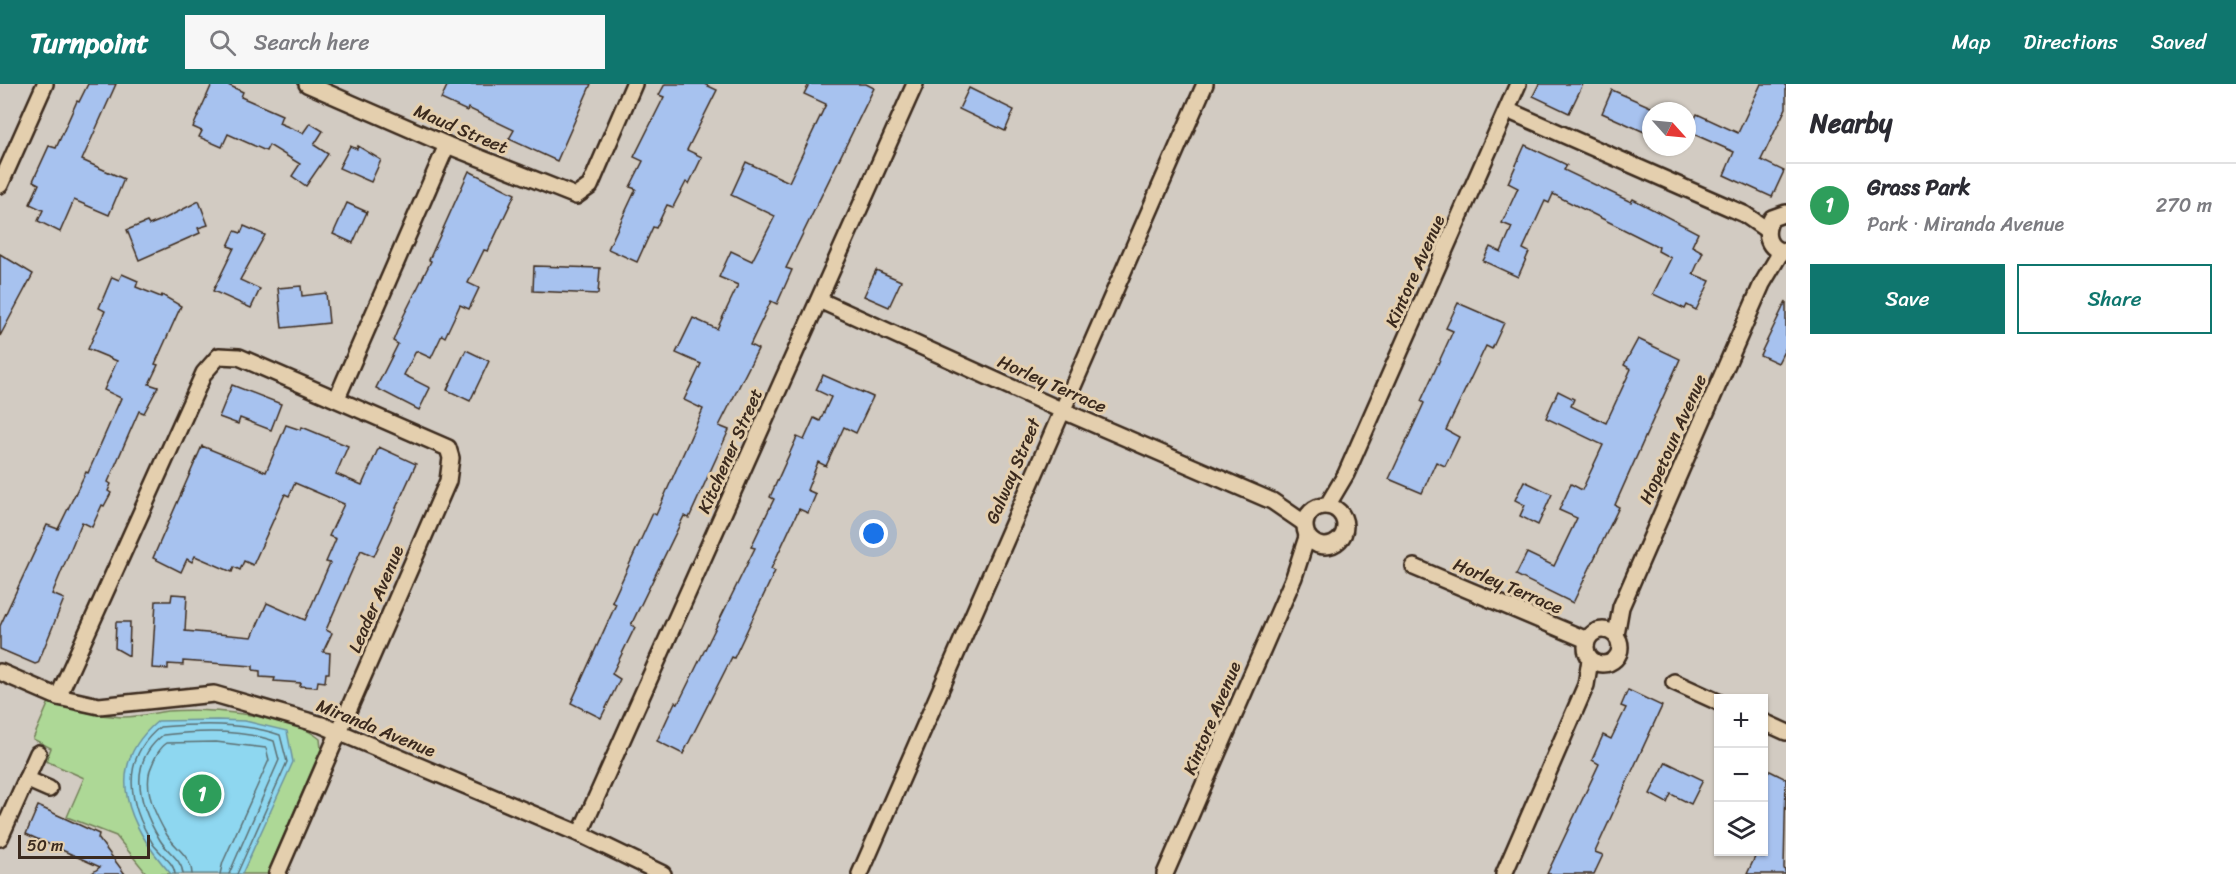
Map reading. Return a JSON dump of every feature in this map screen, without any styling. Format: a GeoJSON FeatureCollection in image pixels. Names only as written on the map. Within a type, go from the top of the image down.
{"type":"FeatureCollection","features":[{"type":"Feature","properties":{"kind":"street"},"geometry":{"type":"LineString","coordinates":[[0,185],[45,84]]}},
{"type":"Feature","properties":{"kind":"street","name":"Maud Street"},"geometry":{"type":"LineString","coordinates":[[307,84],[447,146],[567,194],[581,195],[590,186],[634,84]]}},
{"type":"Feature","properties":{"kind":"street","name":"Kitchener Street"},"geometry":{"type":"LineString","coordinates":[[580,834],[915,84]]}},
{"type":"Feature","properties":{"kind":"street","name":"Galway Street"},"geometry":{"type":"LineString","coordinates":[[860,874],[1205,84]]}},
{"type":"Feature","properties":{"kind":"street","name":"Kintore Avenue"},"geometry":{"type":"LineString","coordinates":[[1166,874],[1310,535],[1346,474],[1518,84]]}},
{"type":"Feature","properties":{"kind":"street"},"geometry":{"type":"LineString","coordinates":[[1507,110],[1779,229]]}},
{"type":"Feature","properties":{"kind":"street"},"geometry":{"type":"LineString","coordinates":[[337,398],[447,146]]}},
{"type":"Feature","properties":{"kind":"street","name":"Hopetoun Avenue"},"geometry":{"type":"LineString","coordinates":[[1609,632],[1762,284],[1779,229]]}},
{"type":"Feature","properties":{"kind":"street","name":"Horley Terrace"},"geometry":{"type":"LineString","coordinates":[[819,300],[1061,410],[1272,501],[1327,508]]}},
{"type":"Feature","properties":{"kind":"street","name":"Leader Avenue"},"geometry":{"type":"LineString","coordinates":[[58,697],[211,363],[219,356],[239,357],[439,442],[448,448],[451,458],[448,481],[277,874]]}},
{"type":"Feature","properties":{"kind":"street","name":"Horley Terrace"},"geometry":{"type":"LineString","coordinates":[[1272,501],[1310,535]]}},
{"type":"Feature","properties":{"kind":"street"},"geometry":{"type":"LineString","coordinates":[[1310,535],[1334,544],[1344,534],[1345,523],[1327,508]]}},
{"type":"Feature","properties":{"kind":"street","name":"Horley Terrace"},"geometry":{"type":"LineString","coordinates":[[1414,567],[1587,640]]}},
{"type":"Feature","properties":{"kind":"street"},"geometry":{"type":"LineString","coordinates":[[1596,631],[1609,632],[1621,647],[1619,654],[1610,664],[1597,663],[1585,647],[1587,640],[1596,631]]}},
{"type":"Feature","properties":{"kind":"street"},"geometry":{"type":"LineString","coordinates":[[1503,874],[1597,663]]}},
{"type":"Feature","properties":{"kind":"street","name":"Miranda Avenue"},"geometry":{"type":"LineString","coordinates":[[0,672],[58,697],[99,706],[214,694],[322,725],[580,834],[663,874]]}},
{"type":"Feature","properties":{"kind":"street"},"geometry":{"type":"LineString","coordinates":[[1674,682],[1714,700]]}},
{"type":"Feature","properties":{"kind":"street"},"geometry":{"type":"LineString","coordinates":[[1768,724],[1786,732]]}},
{"type":"Feature","properties":{"kind":"street"},"geometry":{"type":"LineString","coordinates":[[0,838],[38,753]]}},
{"type":"Feature","properties":{"kind":"street"},"geometry":{"type":"LineString","coordinates":[[26,779],[49,789]]}},
{"type":"Feature","properties":{"kind":"green space"},"geometry":{"type":"Polygon","coordinates":[[[49,702],[85,712],[121,717],[183,710],[247,714],[269,718],[307,730],[320,739],[321,749],[267,874],[147,874],[116,836],[67,817],[84,778],[46,761],[51,748],[33,739],[49,702]]]}},
{"type":"Feature","properties":{"kind":"water"},"geometry":{"type":"Polygon","coordinates":[[[158,721],[245,721],[287,731],[293,762],[242,874],[171,874],[156,856],[134,818],[127,798],[126,778],[130,759],[140,739],[158,721]]]}},
{"type":"Feature","properties":{"kind":"building"},"geometry":{"type":"Polygon","coordinates":[[[88,84],[116,84],[82,160],[124,179],[109,215],[74,200],[60,232],[38,221],[43,210],[30,204],[39,184],[33,181],[49,146],[56,148],[77,101],[79,102],[88,84]]]}},
{"type":"Feature","properties":{"kind":"building"},"geometry":{"type":"Polygon","coordinates":[[[212,84],[226,84],[243,92],[241,97],[282,115],[279,123],[303,133],[310,123],[323,131],[314,145],[328,154],[306,186],[292,176],[300,164],[269,145],[266,151],[228,134],[222,147],[199,137],[202,131],[193,127],[212,84]]]}},
{"type":"Feature","properties":{"kind":"building"},"geometry":{"type":"Polygon","coordinates":[[[448,84],[591,84],[557,161],[509,139],[514,130],[468,108],[467,111],[441,99],[448,84]]]}},
{"type":"Feature","properties":{"kind":"building"},"geometry":{"type":"Polygon","coordinates":[[[665,84],[704,84],[717,90],[687,150],[702,157],[689,184],[686,182],[673,207],[667,205],[656,228],[653,227],[637,262],[608,249],[636,189],[630,187],[643,161],[634,157],[664,97],[659,95],[665,84]]]}},
{"type":"Feature","properties":{"kind":"building"},"geometry":{"type":"Polygon","coordinates":[[[809,84],[866,84],[874,88],[786,268],[792,270],[777,304],[771,301],[750,345],[758,349],[719,426],[729,430],[689,518],[684,516],[631,625],[635,627],[612,674],[620,679],[601,718],[571,703],[616,604],[612,602],[653,513],[656,515],[703,409],[684,400],[701,364],[676,353],[693,318],[717,329],[738,285],[719,277],[731,251],[752,261],[775,216],[731,195],[746,162],[789,182],[826,104],[804,94],[809,84]]]}},
{"type":"Feature","properties":{"kind":"building"},"geometry":{"type":"Polygon","coordinates":[[[1539,84],[1583,84],[1569,113],[1533,96],[1539,84]]]}},
{"type":"Feature","properties":{"kind":"building"},"geometry":{"type":"Polygon","coordinates":[[[1761,84],[1786,84],[1786,108],[1761,160],[1784,171],[1772,197],[1724,175],[1734,152],[1696,135],[1696,116],[1697,114],[1738,133],[1761,84]]]}},
{"type":"Feature","properties":{"kind":"building"},"geometry":{"type":"Polygon","coordinates":[[[969,88],[1014,110],[1005,131],[959,109],[969,88]]]}},
{"type":"Feature","properties":{"kind":"building"},"geometry":{"type":"Polygon","coordinates":[[[1612,90],[1642,103],[1642,131],[1602,113],[1612,90]]]}},
{"type":"Feature","properties":{"kind":"building"},"geometry":{"type":"Polygon","coordinates":[[[1525,145],[1567,165],[1564,170],[1631,202],[1633,199],[1698,233],[1692,246],[1703,252],[1693,274],[1710,281],[1696,310],[1687,305],[1685,309],[1653,294],[1671,258],[1658,251],[1659,247],[1553,194],[1549,203],[1545,201],[1523,249],[1529,252],[1518,277],[1483,261],[1490,247],[1501,252],[1512,227],[1502,223],[1518,188],[1508,183],[1525,145]]]}},
{"type":"Feature","properties":{"kind":"building"},"geometry":{"type":"Polygon","coordinates":[[[350,146],[357,149],[358,146],[381,160],[371,182],[339,168],[350,146]]]}},
{"type":"Feature","properties":{"kind":"building"},"geometry":{"type":"Polygon","coordinates":[[[469,171],[515,194],[488,251],[484,250],[468,283],[479,288],[469,309],[460,305],[445,337],[442,335],[431,358],[416,351],[404,375],[430,388],[419,410],[376,388],[398,344],[393,341],[403,317],[431,261],[429,260],[469,171]]]}},
{"type":"Feature","properties":{"kind":"building"},"geometry":{"type":"Polygon","coordinates":[[[199,201],[208,225],[198,228],[200,233],[139,260],[127,230],[147,222],[149,225],[164,219],[199,201]]]}},
{"type":"Feature","properties":{"kind":"building"},"geometry":{"type":"Polygon","coordinates":[[[347,203],[367,212],[353,243],[333,234],[347,203]]]}},
{"type":"Feature","properties":{"kind":"building"},"geometry":{"type":"Polygon","coordinates":[[[244,226],[265,235],[240,280],[260,289],[251,308],[213,291],[234,248],[228,246],[235,231],[241,233],[244,226]]]}},
{"type":"Feature","properties":{"kind":"building"},"geometry":{"type":"Polygon","coordinates":[[[0,254],[33,274],[0,336],[0,254]]]}},
{"type":"Feature","properties":{"kind":"building"},"geometry":{"type":"Polygon","coordinates":[[[534,266],[600,268],[598,294],[533,291],[534,266]]]}},
{"type":"Feature","properties":{"kind":"building"},"geometry":{"type":"Polygon","coordinates":[[[876,270],[901,281],[889,307],[864,296],[876,270]]]}},
{"type":"Feature","properties":{"kind":"building"},"geometry":{"type":"Polygon","coordinates":[[[122,274],[138,281],[136,287],[161,297],[162,295],[181,306],[155,364],[158,365],[149,384],[158,387],[144,413],[139,411],[108,482],[111,484],[108,491],[111,493],[104,506],[102,505],[92,527],[82,522],[52,594],[64,599],[38,663],[35,664],[0,649],[0,626],[47,525],[58,529],[86,472],[88,473],[121,398],[104,390],[117,361],[88,349],[105,311],[99,308],[112,277],[119,280],[122,274]]]}},
{"type":"Feature","properties":{"kind":"building"},"geometry":{"type":"Polygon","coordinates":[[[301,286],[302,296],[326,293],[329,323],[282,328],[278,288],[301,286]]]}},
{"type":"Feature","properties":{"kind":"building"},"geometry":{"type":"Polygon","coordinates":[[[1786,301],[1786,347],[1778,363],[1760,355],[1786,301]]]}},
{"type":"Feature","properties":{"kind":"building"},"geometry":{"type":"Polygon","coordinates":[[[1458,303],[1504,323],[1492,349],[1486,346],[1446,430],[1459,437],[1445,466],[1436,462],[1422,493],[1389,479],[1424,403],[1421,401],[1453,331],[1446,328],[1458,303]]]}},
{"type":"Feature","properties":{"kind":"building"},"geometry":{"type":"Polygon","coordinates":[[[1638,339],[1680,359],[1615,505],[1619,507],[1573,603],[1516,575],[1527,553],[1554,566],[1577,518],[1559,510],[1571,484],[1582,490],[1603,445],[1546,418],[1558,391],[1574,399],[1571,406],[1606,423],[1631,369],[1624,365],[1638,339]]]}},
{"type":"Feature","properties":{"kind":"building"},"geometry":{"type":"Polygon","coordinates":[[[466,350],[489,361],[470,401],[447,390],[466,350]]]}},
{"type":"Feature","properties":{"kind":"building"},"geometry":{"type":"Polygon","coordinates":[[[823,375],[873,397],[856,433],[844,427],[826,466],[818,462],[807,490],[816,494],[808,513],[799,509],[771,569],[775,571],[734,658],[732,657],[683,754],[657,741],[675,702],[678,704],[755,548],[751,547],[774,499],[770,497],[797,437],[804,440],[814,418],[820,421],[831,397],[816,390],[823,375]]]}},
{"type":"Feature","properties":{"kind":"building"},"geometry":{"type":"Polygon","coordinates":[[[232,385],[281,404],[271,430],[240,418],[238,424],[219,417],[232,385]]]}},
{"type":"Feature","properties":{"kind":"building"},"geometry":{"type":"Polygon","coordinates":[[[286,425],[301,430],[302,427],[348,446],[336,474],[362,485],[379,447],[416,464],[374,556],[361,550],[326,630],[332,633],[323,652],[330,653],[329,673],[326,673],[325,682],[318,681],[317,687],[274,681],[275,678],[260,677],[260,671],[253,670],[253,666],[183,661],[183,665],[168,664],[168,669],[152,668],[156,601],[171,601],[172,594],[187,595],[185,631],[252,637],[267,603],[305,620],[330,563],[326,562],[336,539],[329,536],[344,504],[295,483],[289,496],[285,494],[253,565],[244,561],[240,570],[234,567],[232,572],[195,556],[192,562],[187,559],[181,572],[153,558],[202,446],[266,472],[286,425]]]}},
{"type":"Feature","properties":{"kind":"building"},"geometry":{"type":"Polygon","coordinates":[[[1524,481],[1552,494],[1538,525],[1520,516],[1525,505],[1515,500],[1524,481]]]}},
{"type":"Feature","properties":{"kind":"building"},"geometry":{"type":"Polygon","coordinates":[[[116,622],[130,622],[129,656],[115,648],[116,622]]]}},
{"type":"Feature","properties":{"kind":"building"},"geometry":{"type":"Polygon","coordinates":[[[1628,690],[1662,706],[1595,852],[1603,855],[1594,874],[1547,874],[1599,764],[1592,760],[1603,735],[1611,739],[1626,708],[1621,706],[1628,690]]]}},
{"type":"Feature","properties":{"kind":"building"},"geometry":{"type":"Polygon","coordinates":[[[1666,762],[1703,780],[1691,804],[1671,794],[1667,803],[1650,794],[1666,762]]]}},
{"type":"Feature","properties":{"kind":"building"},"geometry":{"type":"Polygon","coordinates":[[[1768,770],[1786,779],[1784,868],[1786,874],[1747,874],[1756,856],[1764,858],[1768,856],[1768,770]]]}},
{"type":"Feature","properties":{"kind":"building"},"geometry":{"type":"Polygon","coordinates":[[[38,806],[99,834],[98,838],[125,874],[91,874],[100,867],[26,834],[38,806]]]}},
{"type":"Feature","properties":{"kind":"place","name":"Grass Park"},"geometry":{"type":"Point","coordinates":[202,794]}}]}
